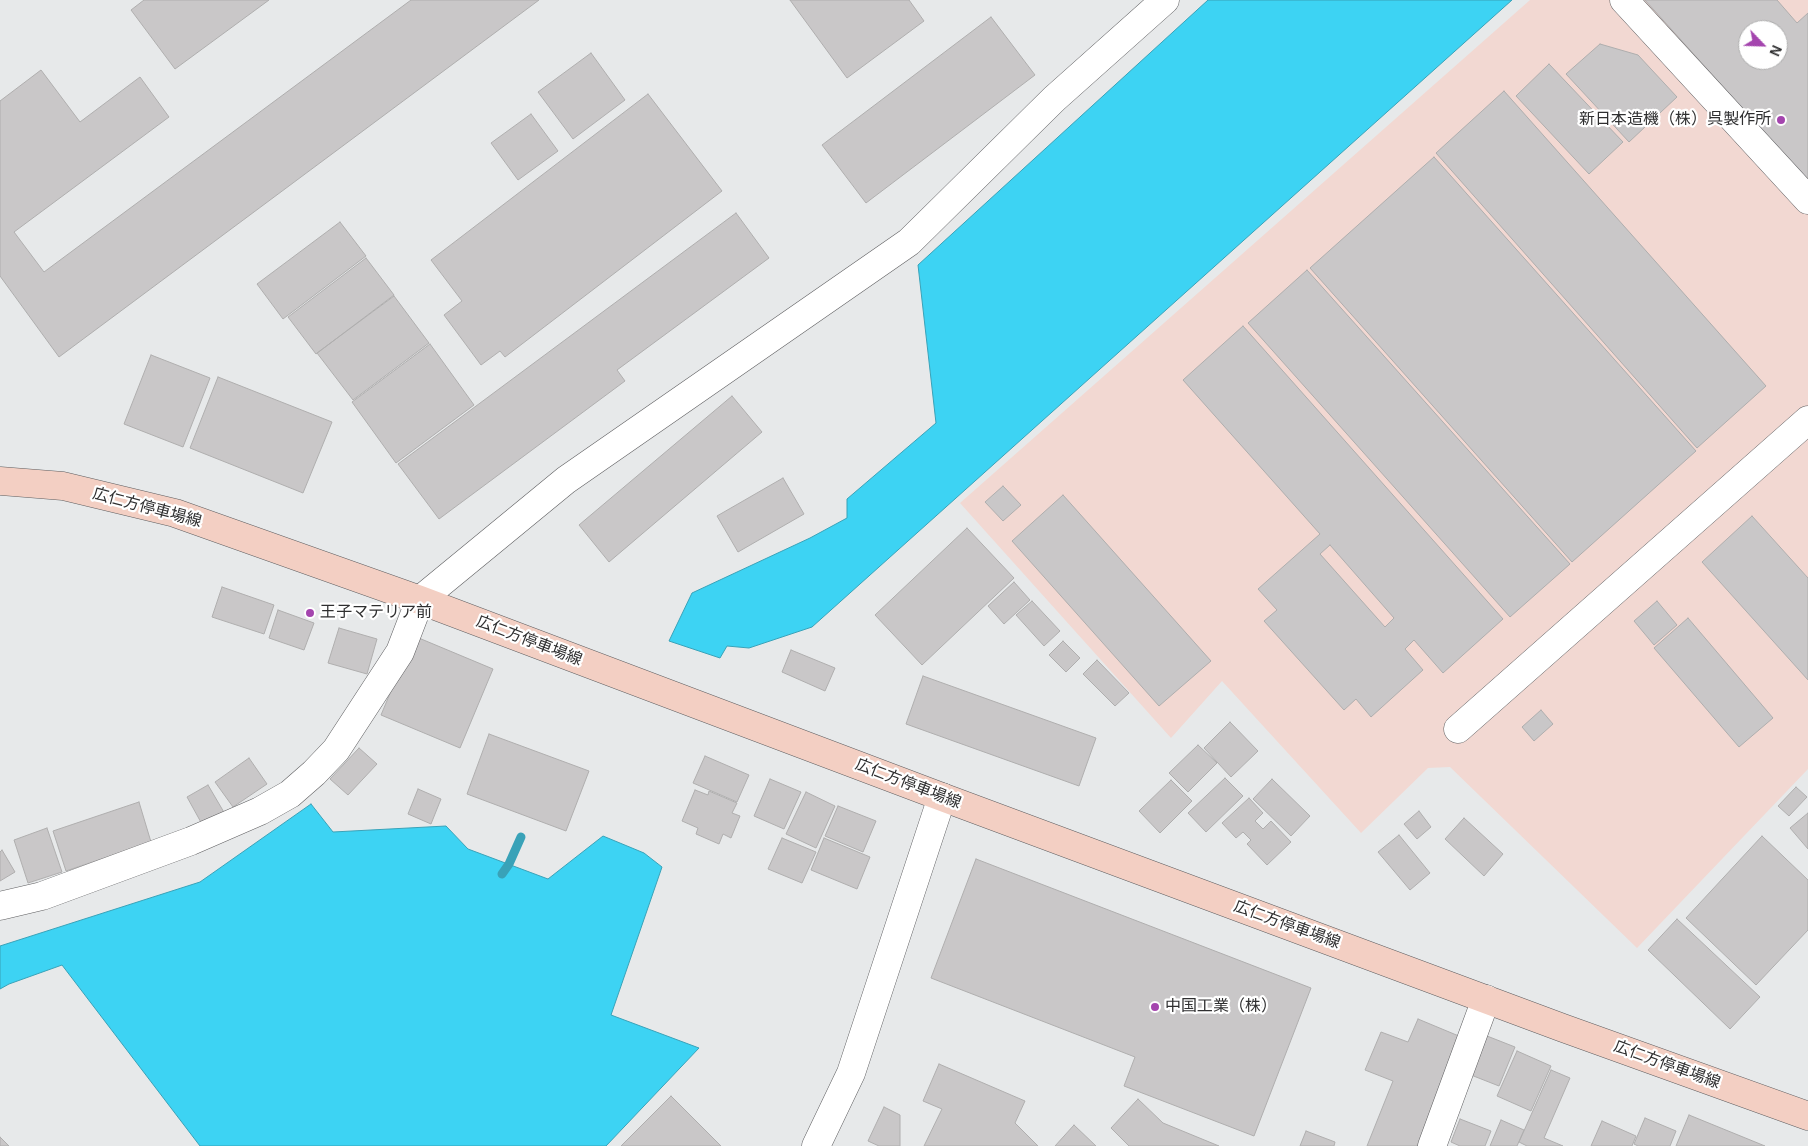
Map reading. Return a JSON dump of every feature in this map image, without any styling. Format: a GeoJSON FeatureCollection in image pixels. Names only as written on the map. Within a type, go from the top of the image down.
{"type":"FeatureCollection","features":[{"type":"Feature","properties":{"kind":"main road","name":"広仁方停車場線"},"geometry":{"type":"LineString","coordinates":[[0,481],[63,486],[175,513],[420,600],[942,797],[1486,999],[1808,1116]]}},
{"type":"Feature","properties":{"kind":"street"},"geometry":{"type":"LineString","coordinates":[[0,906],[42,896],[191,842],[260,811],[290,794],[314,773],[341,742],[400,652],[420,600],[566,480],[909,242],[1054,99],[1165,0]]}},
{"type":"Feature","properties":{"kind":"street"},"geometry":{"type":"LineString","coordinates":[[1624,0],[1808,200]]}},
{"type":"Feature","properties":{"kind":"street"},"geometry":{"type":"LineString","coordinates":[[1458,729],[1808,420]]}},
{"type":"Feature","properties":{"kind":"street"},"geometry":{"type":"LineString","coordinates":[[816,1146],[851,1073],[942,797]]}},
{"type":"Feature","properties":{"kind":"street"},"geometry":{"type":"LineString","coordinates":[[1432,1146],[1486,999]]}},
{"type":"Feature","properties":{"kind":"shaded area"},"geometry":{"type":"Polygon","coordinates":[[[1530,0],[1808,0],[1808,769],[1637,948],[1450,767],[1428,768],[1361,833],[1222,681],[1171,738],[960,503],[1530,0]]]}},
{"type":"Feature","properties":{"kind":"water"},"geometry":{"type":"Polygon","coordinates":[[[1208,0],[1512,0],[812,627],[749,648],[727,646],[720,658],[669,641],[692,593],[810,538],[847,518],[847,499],[936,423],[918,265],[1208,0]]]}},
{"type":"Feature","properties":{"kind":"water"},"geometry":{"type":"Polygon","coordinates":[[[311,804],[333,832],[446,826],[468,849],[548,879],[603,836],[644,853],[662,867],[611,1015],[699,1048],[606,1146],[200,1146],[62,965],[0,989],[0,946],[200,882],[311,804]]]}},
{"type":"Feature","properties":{"kind":"building"},"geometry":{"type":"Polygon","coordinates":[[[144,0],[269,0],[175,69],[131,10],[144,0]]]}},
{"type":"Feature","properties":{"kind":"building"},"geometry":{"type":"Polygon","coordinates":[[[411,0],[539,0],[59,357],[0,276],[0,101],[41,70],[80,122],[140,77],[169,117],[14,232],[44,272],[411,0]]]}},
{"type":"Feature","properties":{"kind":"building"},"geometry":{"type":"Polygon","coordinates":[[[790,0],[909,0],[924,21],[847,78],[790,0]]]}},
{"type":"Feature","properties":{"kind":"building","name":"新日本造機（株）呉製作所"},"geometry":{"type":"Polygon","coordinates":[[[1645,0],[1777,0],[1797,23],[1808,13],[1808,181],[1645,0]]]}},
{"type":"Feature","properties":{"kind":"building"},"geometry":{"type":"Polygon","coordinates":[[[991,17],[1035,75],[866,203],[822,145],[991,17]]]}},
{"type":"Feature","properties":{"kind":"building"},"geometry":{"type":"Polygon","coordinates":[[[1600,44],[1638,55],[1677,97],[1629,142],[1566,74],[1600,44]]]}},
{"type":"Feature","properties":{"kind":"building"},"geometry":{"type":"Polygon","coordinates":[[[591,53],[625,100],[573,139],[538,92],[591,53]]]}},
{"type":"Feature","properties":{"kind":"building"},"geometry":{"type":"Polygon","coordinates":[[[1549,64],[1623,142],[1589,174],[1516,96],[1549,64]]]}},
{"type":"Feature","properties":{"kind":"building"},"geometry":{"type":"Polygon","coordinates":[[[1504,91],[1766,386],[1697,448],[1436,153],[1504,91]]]}},
{"type":"Feature","properties":{"kind":"building"},"geometry":{"type":"Polygon","coordinates":[[[648,94],[722,191],[505,357],[500,351],[481,365],[444,315],[462,301],[431,260],[648,94]]]}},
{"type":"Feature","properties":{"kind":"building"},"geometry":{"type":"Polygon","coordinates":[[[531,114],[558,151],[518,180],[491,143],[531,114]]]}},
{"type":"Feature","properties":{"kind":"building"},"geometry":{"type":"Polygon","coordinates":[[[1434,157],[1696,451],[1572,562],[1310,268],[1434,157]]]}},
{"type":"Feature","properties":{"kind":"building"},"geometry":{"type":"Polygon","coordinates":[[[736,213],[769,258],[617,370],[625,381],[439,519],[398,464],[736,213]]]}},
{"type":"Feature","properties":{"kind":"building"},"geometry":{"type":"Polygon","coordinates":[[[340,222],[366,256],[283,319],[257,284],[340,222]]]}},
{"type":"Feature","properties":{"kind":"building"},"geometry":{"type":"Polygon","coordinates":[[[366,258],[394,295],[316,354],[288,317],[366,258]]]}},
{"type":"Feature","properties":{"kind":"building"},"geometry":{"type":"Polygon","coordinates":[[[1307,270],[1570,564],[1510,617],[1248,323],[1307,270]]]}},
{"type":"Feature","properties":{"kind":"building"},"geometry":{"type":"Polygon","coordinates":[[[394,296],[429,343],[353,400],[317,353],[394,296]]]}},
{"type":"Feature","properties":{"kind":"building"},"geometry":{"type":"Polygon","coordinates":[[[1243,326],[1503,619],[1443,673],[1414,640],[1405,649],[1423,670],[1371,717],[1356,699],[1344,710],[1264,621],[1277,610],[1258,589],[1320,534],[1183,380],[1243,326]],[[1330,545],[1320,554],[1385,627],[1394,618],[1330,545]]]}},
{"type":"Feature","properties":{"kind":"building"},"geometry":{"type":"Polygon","coordinates":[[[430,344],[474,405],[396,463],[352,402],[430,344]]]}},
{"type":"Feature","properties":{"kind":"building"},"geometry":{"type":"Polygon","coordinates":[[[151,355],[210,378],[183,447],[124,424],[151,355]]]}},
{"type":"Feature","properties":{"kind":"building"},"geometry":{"type":"Polygon","coordinates":[[[218,377],[332,422],[303,493],[190,448],[218,377]]]}},
{"type":"Feature","properties":{"kind":"building"},"geometry":{"type":"Polygon","coordinates":[[[732,396],[762,432],[609,562],[579,525],[732,396]]]}},
{"type":"Feature","properties":{"kind":"building"},"geometry":{"type":"Polygon","coordinates":[[[783,478],[804,514],[738,552],[717,516],[783,478]]]}},
{"type":"Feature","properties":{"kind":"building"},"geometry":{"type":"Polygon","coordinates":[[[1003,486],[1021,505],[1003,521],[985,502],[1003,486]]]}},
{"type":"Feature","properties":{"kind":"building"},"geometry":{"type":"Polygon","coordinates":[[[1063,495],[1211,661],[1159,706],[1012,541],[1063,495]]]}},
{"type":"Feature","properties":{"kind":"building"},"geometry":{"type":"Polygon","coordinates":[[[1752,516],[1808,578],[1808,680],[1702,562],[1752,516]]]}},
{"type":"Feature","properties":{"kind":"building"},"geometry":{"type":"Polygon","coordinates":[[[967,528],[1014,578],[922,665],[875,615],[967,528]]]}},
{"type":"Feature","properties":{"kind":"building"},"geometry":{"type":"Polygon","coordinates":[[[1014,582],[1030,600],[1004,624],[988,606],[1014,582]]]}},
{"type":"Feature","properties":{"kind":"building"},"geometry":{"type":"Polygon","coordinates":[[[222,587],[274,605],[264,634],[212,617],[222,587]]]}},
{"type":"Feature","properties":{"kind":"building"},"geometry":{"type":"Polygon","coordinates":[[[1032,601],[1060,631],[1044,646],[1016,615],[1032,601]]]}},
{"type":"Feature","properties":{"kind":"building"},"geometry":{"type":"Polygon","coordinates":[[[1657,601],[1677,625],[1654,645],[1634,621],[1657,601]]]}},
{"type":"Feature","properties":{"kind":"building"},"geometry":{"type":"Polygon","coordinates":[[[278,610],[314,623],[304,650],[269,638],[278,610]]]}},
{"type":"Feature","properties":{"kind":"building"},"geometry":{"type":"Polygon","coordinates":[[[1688,618],[1773,718],[1739,747],[1654,648],[1688,618]]]}},
{"type":"Feature","properties":{"kind":"building"},"geometry":{"type":"Polygon","coordinates":[[[339,628],[377,639],[367,674],[328,663],[339,628]]]}},
{"type":"Feature","properties":{"kind":"building"},"geometry":{"type":"Polygon","coordinates":[[[414,636],[493,669],[460,748],[381,715],[414,636]]]}},
{"type":"Feature","properties":{"kind":"building"},"geometry":{"type":"Polygon","coordinates":[[[1063,641],[1080,658],[1066,672],[1049,655],[1063,641]]]}},
{"type":"Feature","properties":{"kind":"building"},"geometry":{"type":"Polygon","coordinates":[[[791,650],[835,668],[825,691],[782,672],[791,650]]]}},
{"type":"Feature","properties":{"kind":"building"},"geometry":{"type":"Polygon","coordinates":[[[1097,660],[1129,693],[1115,706],[1083,674],[1097,660]]]}},
{"type":"Feature","properties":{"kind":"building"},"geometry":{"type":"Polygon","coordinates":[[[923,676],[1096,738],[1079,786],[906,724],[923,676]]]}},
{"type":"Feature","properties":{"kind":"building"},"geometry":{"type":"Polygon","coordinates":[[[1541,710],[1553,724],[1534,741],[1522,727],[1541,710]]]}},
{"type":"Feature","properties":{"kind":"building"},"geometry":{"type":"Polygon","coordinates":[[[1230,722],[1258,751],[1231,777],[1204,748],[1230,722]]]}},
{"type":"Feature","properties":{"kind":"building"},"geometry":{"type":"Polygon","coordinates":[[[489,734],[589,771],[566,831],[467,794],[489,734]]]}},
{"type":"Feature","properties":{"kind":"building"},"geometry":{"type":"Polygon","coordinates":[[[1198,745],[1217,763],[1188,792],[1169,773],[1198,745]]]}},
{"type":"Feature","properties":{"kind":"building"},"geometry":{"type":"Polygon","coordinates":[[[359,748],[377,764],[348,795],[330,779],[359,748]]]}},
{"type":"Feature","properties":{"kind":"building"},"geometry":{"type":"Polygon","coordinates":[[[705,756],[749,775],[737,802],[693,783],[705,756]]]}},
{"type":"Feature","properties":{"kind":"building"},"geometry":{"type":"Polygon","coordinates":[[[249,758],[267,784],[233,807],[215,782],[249,758]]]}},
{"type":"Feature","properties":{"kind":"building"},"geometry":{"type":"Polygon","coordinates":[[[1225,778],[1243,796],[1206,832],[1188,813],[1225,778]]]}},
{"type":"Feature","properties":{"kind":"building"},"geometry":{"type":"Polygon","coordinates":[[[770,779],[801,792],[784,829],[754,816],[770,779]]]}},
{"type":"Feature","properties":{"kind":"building"},"geometry":{"type":"Polygon","coordinates":[[[1272,779],[1310,816],[1291,836],[1253,799],[1272,779]]]}},
{"type":"Feature","properties":{"kind":"building"},"geometry":{"type":"Polygon","coordinates":[[[1171,780],[1192,801],[1160,833],[1139,811],[1171,780]]]}},
{"type":"Feature","properties":{"kind":"building"},"geometry":{"type":"Polygon","coordinates":[[[208,785],[225,814],[203,826],[187,797],[208,785]]]}},
{"type":"Feature","properties":{"kind":"building"},"geometry":{"type":"Polygon","coordinates":[[[1796,787],[1807,797],[1789,816],[1778,806],[1796,787]]]}},
{"type":"Feature","properties":{"kind":"building"},"geometry":{"type":"Polygon","coordinates":[[[418,789],[441,799],[431,824],[408,814],[418,789]]]}},
{"type":"Feature","properties":{"kind":"building"},"geometry":{"type":"Polygon","coordinates":[[[695,790],[708,795],[709,791],[737,803],[732,813],[740,816],[731,838],[723,834],[719,844],[696,834],[698,828],[682,821],[695,790]]]}},
{"type":"Feature","properties":{"kind":"building"},"geometry":{"type":"Polygon","coordinates":[[[806,792],[835,806],[816,848],[786,834],[806,792]]]}},
{"type":"Feature","properties":{"kind":"building"},"geometry":{"type":"Polygon","coordinates":[[[1249,798],[1263,813],[1255,821],[1263,829],[1271,821],[1291,842],[1267,865],[1247,844],[1251,840],[1243,832],[1236,838],[1222,823],[1249,798]]]}},
{"type":"Feature","properties":{"kind":"building"},"geometry":{"type":"Polygon","coordinates":[[[139,802],[151,842],[66,871],[53,831],[139,802]]]}},
{"type":"Feature","properties":{"kind":"building"},"geometry":{"type":"Polygon","coordinates":[[[838,806],[876,821],[863,852],[825,836],[838,806]]]}},
{"type":"Feature","properties":{"kind":"building"},"geometry":{"type":"Polygon","coordinates":[[[1419,811],[1431,827],[1417,839],[1404,824],[1419,811]]]}},
{"type":"Feature","properties":{"kind":"building"},"geometry":{"type":"Polygon","coordinates":[[[1808,813],[1808,849],[1790,828],[1808,813]]]}},
{"type":"Feature","properties":{"kind":"building"},"geometry":{"type":"Polygon","coordinates":[[[1464,818],[1503,854],[1484,876],[1445,839],[1464,818]]]}},
{"type":"Feature","properties":{"kind":"building"},"geometry":{"type":"Polygon","coordinates":[[[47,828],[62,872],[28,883],[14,840],[47,828]]]}},
{"type":"Feature","properties":{"kind":"building"},"geometry":{"type":"Polygon","coordinates":[[[1399,835],[1430,873],[1410,890],[1378,852],[1399,835]]]}},
{"type":"Feature","properties":{"kind":"building"},"geometry":{"type":"Polygon","coordinates":[[[1762,836],[1808,880],[1808,930],[1756,985],[1686,918],[1762,836]]]}},
{"type":"Feature","properties":{"kind":"building"},"geometry":{"type":"Polygon","coordinates":[[[782,838],[816,852],[802,883],[768,869],[782,838]]]}},
{"type":"Feature","properties":{"kind":"building"},"geometry":{"type":"Polygon","coordinates":[[[824,838],[870,857],[857,889],[811,870],[824,838]]]}},
{"type":"Feature","properties":{"kind":"building"},"geometry":{"type":"Polygon","coordinates":[[[2,850],[15,872],[0,881],[0,852],[2,850]]]}},
{"type":"Feature","properties":{"kind":"building","name":"中国工業（株）"},"geometry":{"type":"Polygon","coordinates":[[[976,859],[1311,988],[1254,1136],[1124,1086],[1135,1057],[931,978],[976,859]]]}},
{"type":"Feature","properties":{"kind":"building"},"geometry":{"type":"Polygon","coordinates":[[[1677,919],[1760,997],[1730,1029],[1648,950],[1677,919]]]}},
{"type":"Feature","properties":{"kind":"building"},"geometry":{"type":"Polygon","coordinates":[[[1418,1019],[1466,1039],[1423,1146],[1367,1146],[1393,1081],[1365,1070],[1381,1032],[1408,1042],[1418,1019]]]}},
{"type":"Feature","properties":{"kind":"building"},"geometry":{"type":"Polygon","coordinates":[[[1487,1036],[1515,1047],[1499,1086],[1471,1075],[1487,1036]]]}},
{"type":"Feature","properties":{"kind":"building"},"geometry":{"type":"Polygon","coordinates":[[[1517,1051],[1551,1066],[1531,1111],[1497,1096],[1517,1051]]]}},
{"type":"Feature","properties":{"kind":"building"},"geometry":{"type":"Polygon","coordinates":[[[939,1064],[1025,1101],[1015,1123],[1038,1146],[924,1146],[942,1109],[923,1101],[939,1064]]]}},
{"type":"Feature","properties":{"kind":"building"},"geometry":{"type":"Polygon","coordinates":[[[1551,1070],[1570,1078],[1544,1138],[1563,1146],[1527,1146],[1519,1142],[1551,1070]]]}},
{"type":"Feature","properties":{"kind":"building"},"geometry":{"type":"Polygon","coordinates":[[[671,1096],[721,1146],[621,1146],[671,1096]]]}},
{"type":"Feature","properties":{"kind":"building"},"geometry":{"type":"Polygon","coordinates":[[[1138,1099],[1163,1123],[1219,1146],[1129,1146],[1111,1128],[1138,1099]]]}},
{"type":"Feature","properties":{"kind":"building"},"geometry":{"type":"Polygon","coordinates":[[[884,1107],[900,1115],[900,1146],[879,1146],[868,1141],[884,1107]]]}},
{"type":"Feature","properties":{"kind":"building"},"geometry":{"type":"Polygon","coordinates":[[[1689,1115],[1765,1146],[1676,1146],[1689,1115]]]}},
{"type":"Feature","properties":{"kind":"building"},"geometry":{"type":"Polygon","coordinates":[[[1645,1118],[1676,1131],[1670,1146],[1638,1146],[1634,1144],[1645,1118]]]}},
{"type":"Feature","properties":{"kind":"building"},"geometry":{"type":"Polygon","coordinates":[[[1460,1119],[1491,1131],[1485,1146],[1460,1146],[1451,1142],[1460,1119]]]}},
{"type":"Feature","properties":{"kind":"building"},"geometry":{"type":"Polygon","coordinates":[[[1501,1120],[1524,1130],[1517,1146],[1490,1146],[1501,1120]]]}},
{"type":"Feature","properties":{"kind":"building"},"geometry":{"type":"Polygon","coordinates":[[[1602,1121],[1636,1136],[1632,1146],[1591,1146],[1602,1121]]]}},
{"type":"Feature","properties":{"kind":"building"},"geometry":{"type":"Polygon","coordinates":[[[1074,1125],[1096,1146],[1055,1146],[1074,1125]]]}},
{"type":"Feature","properties":{"kind":"building"},"geometry":{"type":"Polygon","coordinates":[[[1306,1131],[1335,1142],[1334,1146],[1300,1146],[1306,1131]]]}},
{"type":"Feature","properties":{"kind":"building"},"geometry":{"type":"Polygon","coordinates":[[[0,1137],[9,1146],[0,1146],[0,1137]]]}},
{"type":"Feature","properties":{"kind":"waterway"},"geometry":{"type":"LineString","coordinates":[[502,874],[509,864],[521,837]]}},
{"type":"Feature","properties":{"kind":"place","name":"新日本造機（株）呉製作所"},"geometry":{"type":"Point","coordinates":[1781,120]}},
{"type":"Feature","properties":{"kind":"place","name":"王子マテリア前"},"geometry":{"type":"Point","coordinates":[310,613]}},
{"type":"Feature","properties":{"kind":"place","name":"中国工業（株）"},"geometry":{"type":"Point","coordinates":[1155,1007]}}]}
